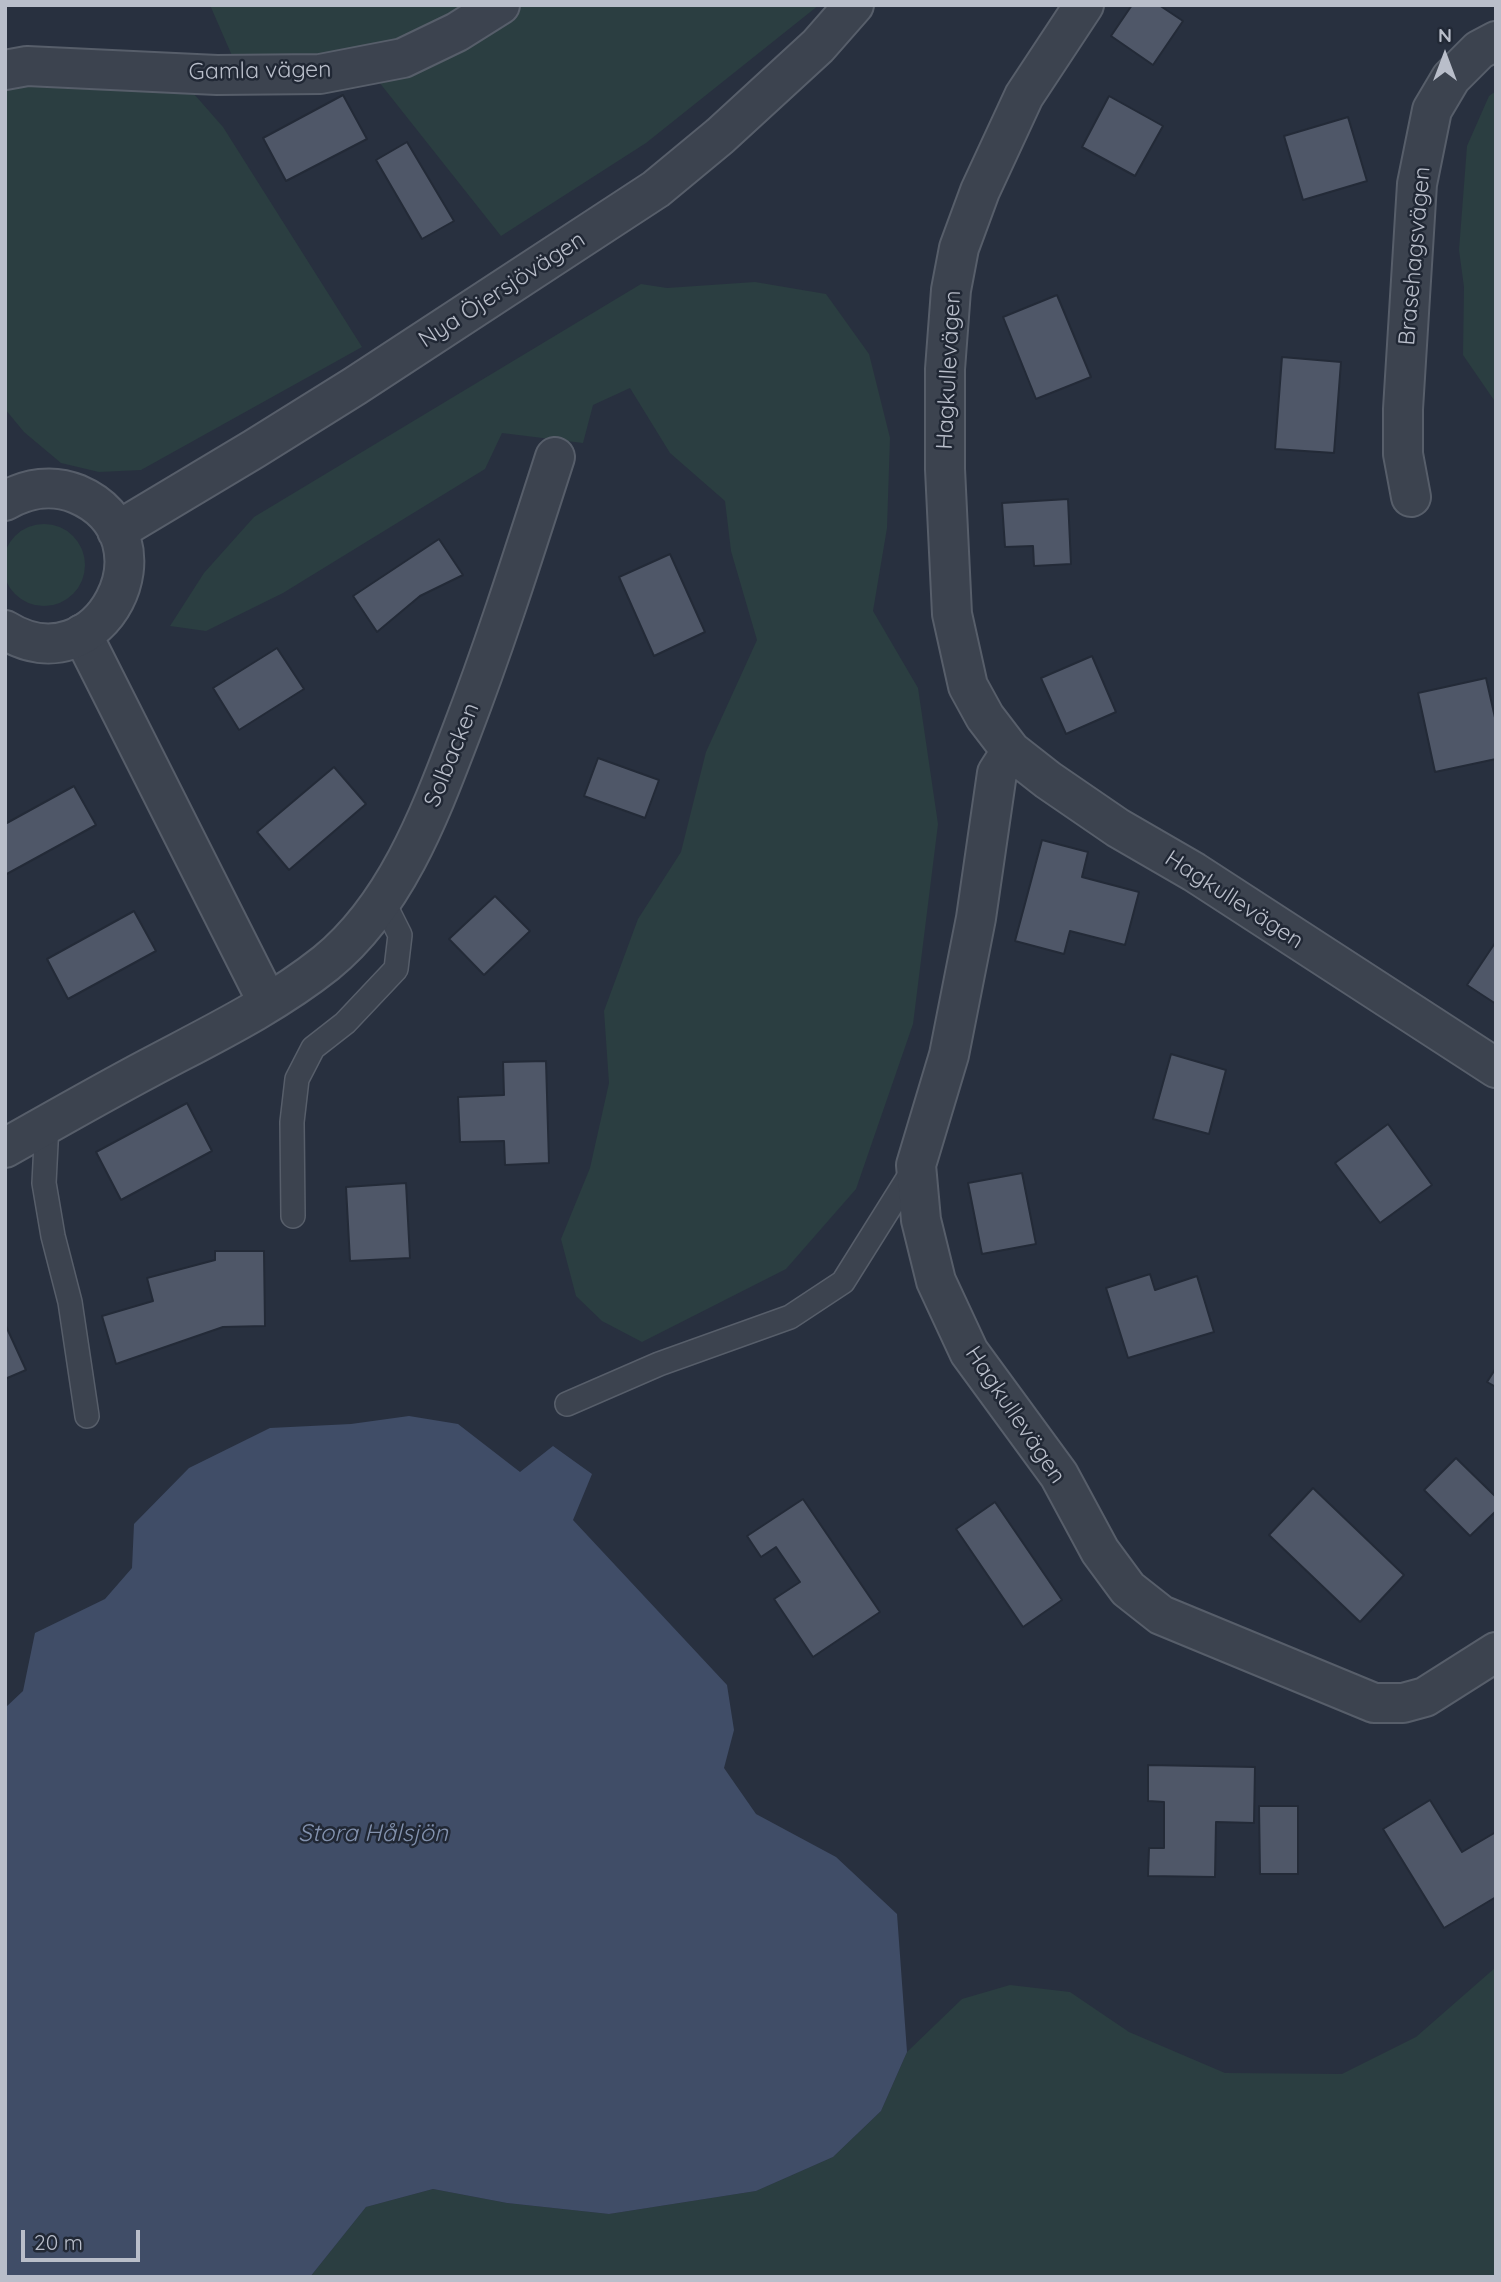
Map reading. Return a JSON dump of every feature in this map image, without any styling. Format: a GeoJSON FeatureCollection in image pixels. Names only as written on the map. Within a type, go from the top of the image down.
{"type":"FeatureCollection","features":[{"type":"Feature","properties":{"kind":"street","name":"Gamla vägen"},"geometry":{"type":"LineString","coordinates":[[5,70],[27,66],[217,75],[320,74],[403,58],[457,33],[499,5]]}},
{"type":"Feature","properties":{"kind":"street","name":"Nya Öjersjövägen"},"geometry":{"type":"LineString","coordinates":[[117,531],[355,386],[656,189],[720,136],[818,47],[854,5]]}},
{"type":"Feature","properties":{"kind":"street","name":"Hagkullevägen"},"geometry":{"type":"LineString","coordinates":[[1084,5],[1024,96],[985,179],[959,248],[951,289],[945,369],[945,459],[952,614],[968,686],[985,717],[1011,751],[1118,828],[1194,872],[1496,1068]]}},
{"type":"Feature","properties":{"kind":"street","name":"Brasehagsvägen"},"geometry":{"type":"LineString","coordinates":[[1411,497],[1403,454],[1403,409],[1417,184],[1433,110],[1451,78],[1479,50],[1496,41]]}},
{"type":"Feature","properties":{"kind":"street","name":"Solbacken"},"geometry":{"type":"LineString","coordinates":[[5,1148],[268,1003],[326,962],[364,925],[397,877],[436,798],[486,668],[555,457]]}},
{"type":"Feature","properties":{"kind":"street"},"geometry":{"type":"LineString","coordinates":[[5,629],[28,640],[50,642],[82,634],[106,615],[121,589],[124,559],[117,531],[93,503],[71,492],[47,488],[7,493]]}},
{"type":"Feature","properties":{"kind":"street"},"geometry":{"type":"LineString","coordinates":[[82,634],[268,1003]]}},
{"type":"Feature","properties":{"kind":"street","name":"Hagkullevägen"},"geometry":{"type":"LineString","coordinates":[[1011,751],[997,773],[980,896],[949,1055],[916,1165],[921,1220],[936,1281],[969,1352],[1059,1475],[1100,1551],[1128,1589],[1161,1615],[1374,1703],[1403,1703],[1425,1697],[1496,1652]]}},
{"type":"Feature","properties":{"kind":"lane"},"geometry":{"type":"LineString","coordinates":[[293,1216],[292,1122],[297,1079],[313,1048],[345,1023],[396,969],[400,935],[382,899]]}},
{"type":"Feature","properties":{"kind":"lane"},"geometry":{"type":"LineString","coordinates":[[47,1124],[44,1183],[53,1236],[70,1302],[87,1416]]}},
{"type":"Feature","properties":{"kind":"lane"},"geometry":{"type":"LineString","coordinates":[[567,1404],[659,1364],[790,1317],[843,1282],[916,1165]]}},
{"type":"Feature","properties":{"kind":"shaded area"},"geometry":{"type":"Polygon","coordinates":[[[210,5],[819,5],[646,143],[501,236],[379,82],[334,62],[233,58],[210,5]]]}},
{"type":"Feature","properties":{"kind":"shaded area"},"geometry":{"type":"Polygon","coordinates":[[[5,81],[164,85],[194,94],[223,127],[362,347],[141,470],[99,472],[61,463],[24,432],[5,409],[5,81]]]}},
{"type":"Feature","properties":{"kind":"shaded area"},"geometry":{"type":"Polygon","coordinates":[[[1496,91],[1496,403],[1463,355],[1464,287],[1459,250],[1467,146],[1489,96],[1496,91]]]}},
{"type":"Feature","properties":{"kind":"shaded area"},"geometry":{"type":"Polygon","coordinates":[[[755,282],[826,294],[869,354],[890,438],[887,528],[873,611],[918,688],[938,824],[913,1024],[856,1189],[786,1269],[642,1342],[602,1321],[576,1296],[561,1239],[590,1168],[609,1083],[604,1011],[638,919],[681,852],[706,752],[757,640],[731,551],[725,501],[670,453],[630,388],[593,405],[583,443],[502,433],[485,469],[283,593],[206,631],[170,626],[204,573],[254,517],[641,284],[667,288],[755,282]]]}},
{"type":"Feature","properties":{"kind":"shaded area"},"geometry":{"type":"Polygon","coordinates":[[[44,524],[60,527],[73,536],[82,549],[85,565],[82,581],[73,594],[60,603],[44,606],[28,603],[15,594],[6,581],[3,565],[6,549],[15,536],[28,527],[44,524]]]}},
{"type":"Feature","properties":{"kind":"shaded area"},"geometry":{"type":"Polygon","coordinates":[[[1496,1967],[1496,2277],[310,2277],[366,2207],[433,2189],[507,2203],[609,2214],[756,2191],[833,2157],[881,2111],[907,2052],[962,1999],[1010,1985],[1070,1992],[1129,2032],[1225,2073],[1342,2074],[1416,2037],[1496,1967]]]}},
{"type":"Feature","properties":{"kind":"water","name":"Stora Hålsjön"},"geometry":{"type":"Polygon","coordinates":[[[409,1416],[458,1424],[520,1472],[553,1446],[592,1474],[573,1520],[727,1685],[734,1730],[724,1768],[756,1814],[836,1857],[897,1914],[907,2052],[881,2111],[833,2157],[756,2191],[609,2214],[507,2203],[433,2189],[366,2207],[310,2277],[5,2277],[5,1708],[23,1691],[35,1633],[105,1599],[132,1568],[134,1524],[189,1468],[270,1428],[351,1424],[409,1416]]]}},
{"type":"Feature","properties":{"kind":"building"},"geometry":{"type":"Polygon","coordinates":[[[1132,5],[1159,5],[1183,21],[1153,65],[1111,36],[1132,5]]]}},
{"type":"Feature","properties":{"kind":"building"},"geometry":{"type":"Polygon","coordinates":[[[343,95],[367,139],[286,181],[263,138],[343,95]]]}},
{"type":"Feature","properties":{"kind":"building"},"geometry":{"type":"Polygon","coordinates":[[[1109,96],[1163,126],[1135,176],[1082,147],[1109,96]]]}},
{"type":"Feature","properties":{"kind":"building"},"geometry":{"type":"Polygon","coordinates":[[[1348,117],[1367,181],[1303,200],[1284,136],[1348,117]]]}},
{"type":"Feature","properties":{"kind":"building"},"geometry":{"type":"Polygon","coordinates":[[[407,142],[454,221],[422,239],[376,160],[407,142]]]}},
{"type":"Feature","properties":{"kind":"building"},"geometry":{"type":"Polygon","coordinates":[[[1057,295],[1091,377],[1036,399],[1003,317],[1057,295]]]}},
{"type":"Feature","properties":{"kind":"building"},"geometry":{"type":"Polygon","coordinates":[[[1282,357],[1341,362],[1334,453],[1275,449],[1282,357]]]}},
{"type":"Feature","properties":{"kind":"building"},"geometry":{"type":"Polygon","coordinates":[[[1068,499],[1071,564],[1034,566],[1033,546],[1005,547],[1002,503],[1068,499]]]}},
{"type":"Feature","properties":{"kind":"building"},"geometry":{"type":"Polygon","coordinates":[[[439,539],[463,575],[420,596],[377,632],[353,596],[439,539]]]}},
{"type":"Feature","properties":{"kind":"building"},"geometry":{"type":"Polygon","coordinates":[[[670,554],[705,632],[654,656],[619,577],[670,554]]]}},
{"type":"Feature","properties":{"kind":"building"},"geometry":{"type":"Polygon","coordinates":[[[277,648],[304,689],[239,730],[213,688],[277,648]]]}},
{"type":"Feature","properties":{"kind":"building"},"geometry":{"type":"Polygon","coordinates":[[[1092,656],[1116,712],[1066,734],[1041,678],[1092,656]]]}},
{"type":"Feature","properties":{"kind":"building"},"geometry":{"type":"Polygon","coordinates":[[[1486,678],[1496,722],[1496,759],[1435,772],[1418,693],[1486,678]]]}},
{"type":"Feature","properties":{"kind":"building"},"geometry":{"type":"Polygon","coordinates":[[[598,758],[659,780],[645,818],[584,796],[598,758]]]}},
{"type":"Feature","properties":{"kind":"building"},"geometry":{"type":"Polygon","coordinates":[[[334,767],[366,804],[289,870],[257,832],[334,767]]]}},
{"type":"Feature","properties":{"kind":"building"},"geometry":{"type":"Polygon","coordinates":[[[74,786],[96,825],[5,875],[5,824],[74,786]]]}},
{"type":"Feature","properties":{"kind":"building"},"geometry":{"type":"Polygon","coordinates":[[[1042,840],[1088,852],[1082,877],[1139,892],[1125,945],[1070,931],[1064,954],[1015,941],[1042,840]]]}},
{"type":"Feature","properties":{"kind":"building"},"geometry":{"type":"Polygon","coordinates":[[[495,896],[530,931],[484,975],[449,939],[495,896]]]}},
{"type":"Feature","properties":{"kind":"building"},"geometry":{"type":"Polygon","coordinates":[[[134,911],[156,951],[68,999],[47,959],[134,911]]]}},
{"type":"Feature","properties":{"kind":"building"},"geometry":{"type":"Polygon","coordinates":[[[1496,943],[1496,1004],[1467,985],[1496,943]]]}},
{"type":"Feature","properties":{"kind":"building"},"geometry":{"type":"Polygon","coordinates":[[[1171,1054],[1226,1070],[1209,1134],[1153,1119],[1171,1054]]]}},
{"type":"Feature","properties":{"kind":"building"},"geometry":{"type":"Polygon","coordinates":[[[546,1061],[549,1163],[505,1165],[504,1141],[460,1142],[458,1097],[504,1095],[503,1062],[546,1061]]]}},
{"type":"Feature","properties":{"kind":"building"},"geometry":{"type":"Polygon","coordinates":[[[187,1103],[212,1151],[121,1200],[96,1152],[187,1103]]]}},
{"type":"Feature","properties":{"kind":"building"},"geometry":{"type":"Polygon","coordinates":[[[1388,1124],[1432,1185],[1380,1223],[1335,1163],[1388,1124]]]}},
{"type":"Feature","properties":{"kind":"building"},"geometry":{"type":"Polygon","coordinates":[[[1022,1173],[1036,1244],[982,1254],[968,1183],[1022,1173]]]}},
{"type":"Feature","properties":{"kind":"building"},"geometry":{"type":"Polygon","coordinates":[[[406,1183],[410,1258],[350,1261],[346,1187],[406,1183]]]}},
{"type":"Feature","properties":{"kind":"building"},"geometry":{"type":"Polygon","coordinates":[[[215,1251],[264,1251],[265,1326],[223,1327],[116,1364],[102,1316],[153,1301],[147,1278],[215,1260],[215,1251]]]}},
{"type":"Feature","properties":{"kind":"building"},"geometry":{"type":"Polygon","coordinates":[[[1150,1274],[1155,1290],[1197,1276],[1214,1332],[1128,1358],[1106,1288],[1150,1274]]]}},
{"type":"Feature","properties":{"kind":"building"},"geometry":{"type":"Polygon","coordinates":[[[5,1324],[26,1370],[5,1379],[5,1324]]]}},
{"type":"Feature","properties":{"kind":"building"},"geometry":{"type":"Polygon","coordinates":[[[1496,1368],[1496,1387],[1487,1382],[1496,1368]]]}},
{"type":"Feature","properties":{"kind":"building"},"geometry":{"type":"Polygon","coordinates":[[[1456,1458],[1496,1497],[1496,1511],[1470,1536],[1424,1490],[1456,1458]]]}},
{"type":"Feature","properties":{"kind":"building"},"geometry":{"type":"Polygon","coordinates":[[[1313,1488],[1404,1575],[1360,1622],[1269,1535],[1313,1488]]]}},
{"type":"Feature","properties":{"kind":"building"},"geometry":{"type":"Polygon","coordinates":[[[803,1499],[880,1612],[813,1657],[774,1599],[800,1582],[776,1547],[761,1557],[747,1536],[803,1499]]]}},
{"type":"Feature","properties":{"kind":"building"},"geometry":{"type":"Polygon","coordinates":[[[995,1502],[1062,1600],[1023,1627],[956,1529],[995,1502]]]}},
{"type":"Feature","properties":{"kind":"building"},"geometry":{"type":"Polygon","coordinates":[[[1148,1765],[1255,1767],[1254,1823],[1216,1822],[1215,1877],[1148,1876],[1149,1848],[1164,1848],[1164,1802],[1148,1801],[1148,1765]]]}},
{"type":"Feature","properties":{"kind":"building"},"geometry":{"type":"Polygon","coordinates":[[[1430,1800],[1462,1852],[1496,1832],[1496,1897],[1444,1928],[1383,1829],[1430,1800]]]}},
{"type":"Feature","properties":{"kind":"building"},"geometry":{"type":"Polygon","coordinates":[[[1259,1806],[1298,1806],[1298,1874],[1260,1874],[1259,1806]]]}}]}
